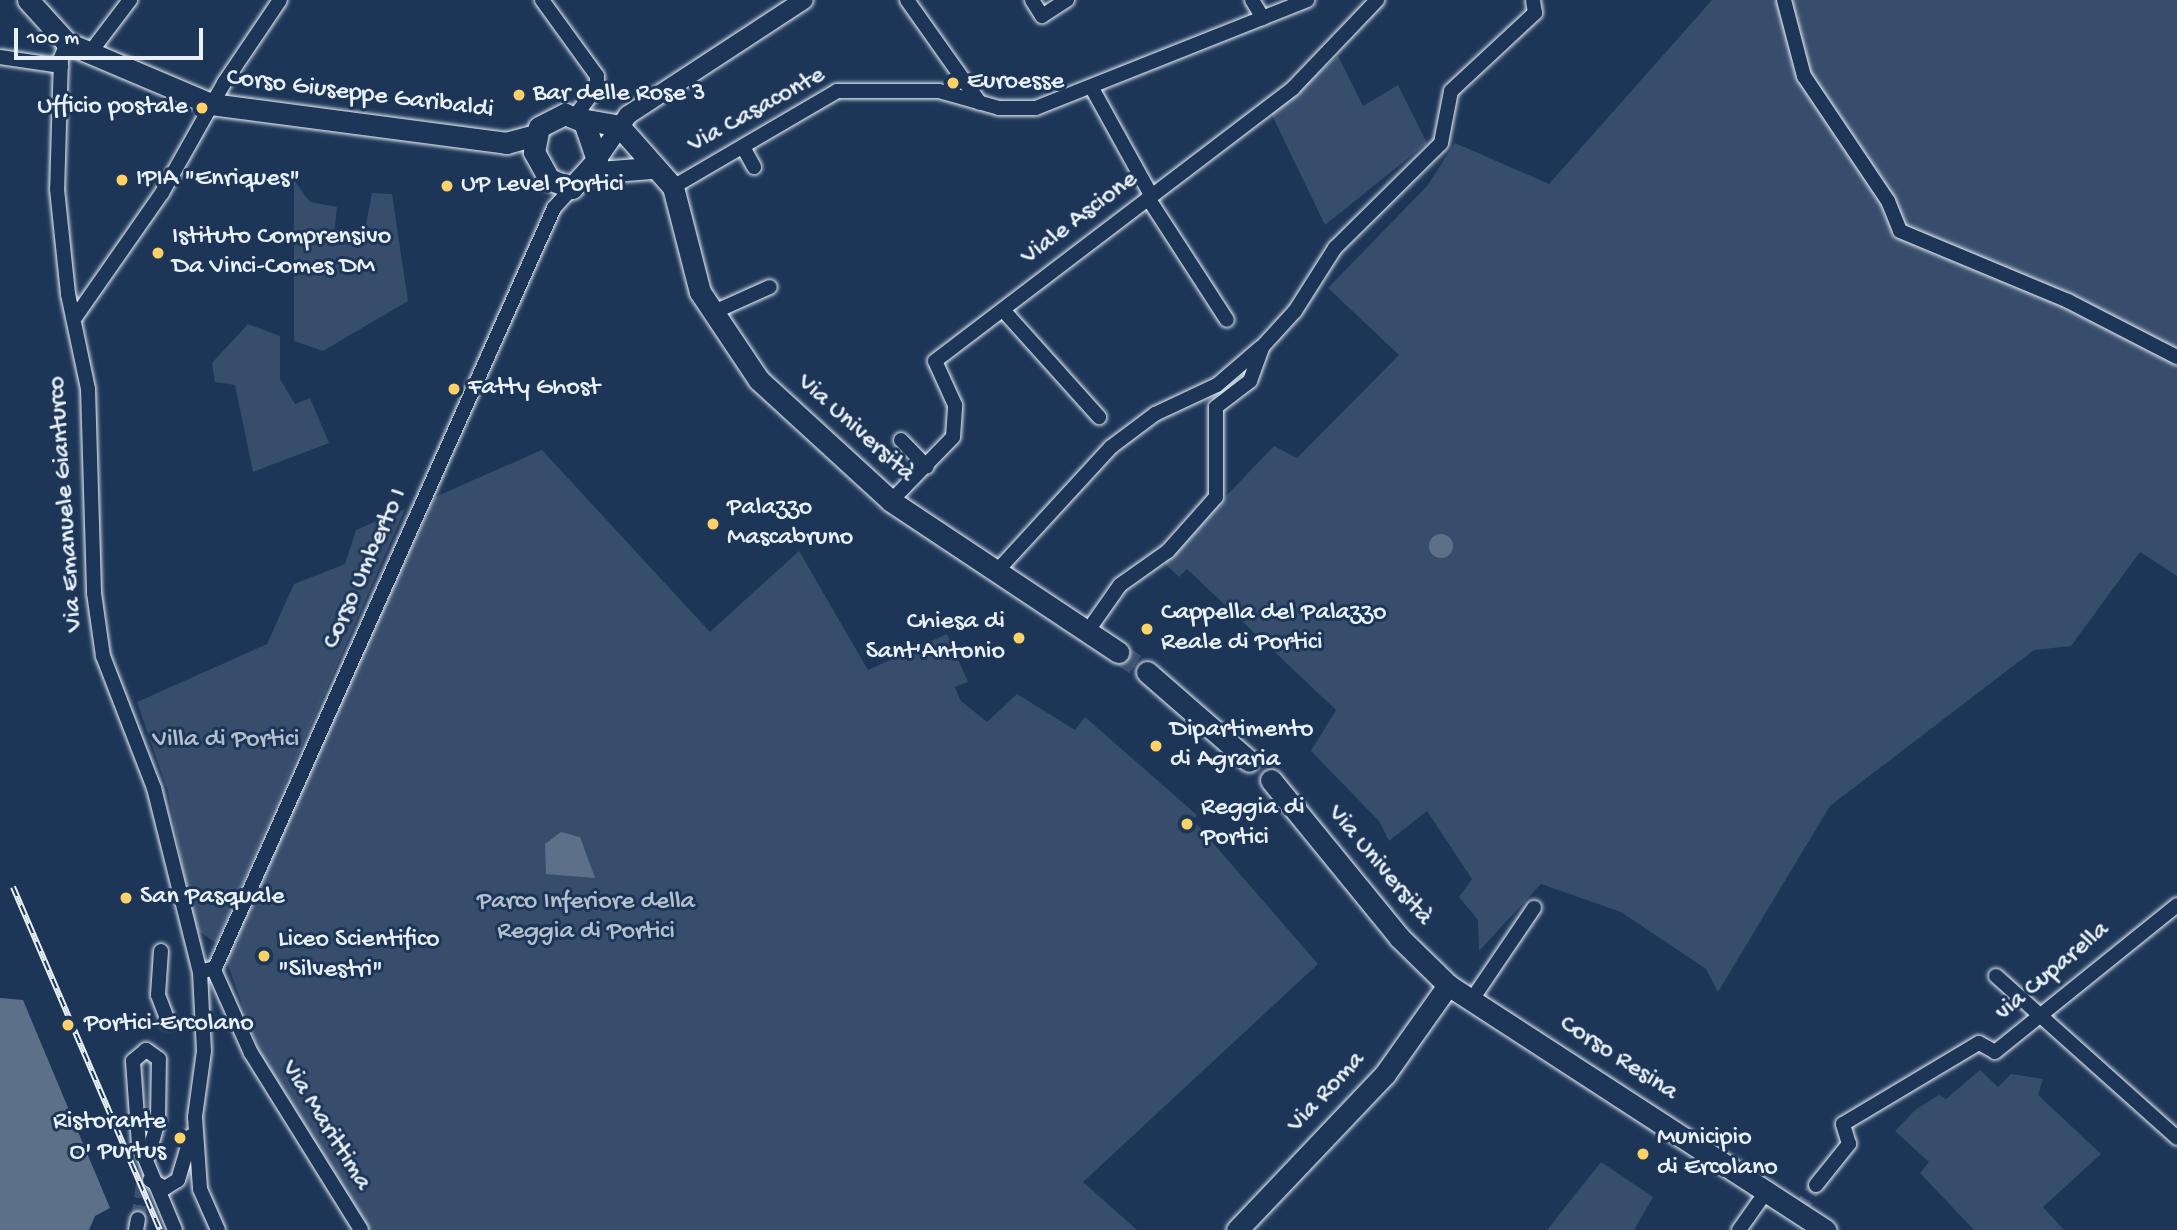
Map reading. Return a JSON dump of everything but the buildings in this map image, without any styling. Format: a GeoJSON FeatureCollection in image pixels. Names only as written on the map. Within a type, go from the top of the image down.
{"type":"FeatureCollection","features":[{"type":"Feature","properties":{"kind":"main road","name":"Corso Giuseppe Garibaldi"},"geometry":{"type":"LineString","coordinates":[[28,0],[68,43],[211,104],[506,143],[536,159]]}},
{"type":"Feature","properties":{"kind":"main road"},"geometry":{"type":"LineString","coordinates":[[650,168],[577,176],[536,159],[536,135],[552,116],[619,126],[650,168],[673,187]]}},
{"type":"Feature","properties":{"kind":"main road"},"geometry":{"type":"LineString","coordinates":[[577,176],[578,118]]}},
{"type":"Feature","properties":{"kind":"main road","name":"Corso Giuseppe Garibaldi"},"geometry":{"type":"LineString","coordinates":[[506,143],[536,135]]}},
{"type":"Feature","properties":{"kind":"main road","name":"Via Università"},"geometry":{"type":"LineString","coordinates":[[673,187],[700,292],[759,380],[891,501],[1118,652]]}},
{"type":"Feature","properties":{"kind":"main road"},"geometry":{"type":"LineString","coordinates":[[1147,672],[1249,761]]}},
{"type":"Feature","properties":{"kind":"main road","name":"Via Università"},"geometry":{"type":"LineString","coordinates":[[1271,780],[1399,937],[1448,985]]}},
{"type":"Feature","properties":{"kind":"main road","name":"Corso Resina"},"geometry":{"type":"LineString","coordinates":[[1448,985],[1473,998],[1768,1189],[1825,1230]]}},
{"type":"Feature","properties":{"kind":"main road","name":"Via Roma"},"geometry":{"type":"LineString","coordinates":[[1237,1230],[1385,1074],[1448,985]]}},
{"type":"Feature","properties":{"kind":"street"},"geometry":{"type":"LineString","coordinates":[[89,54],[130,0]]}},
{"type":"Feature","properties":{"kind":"street"},"geometry":{"type":"LineString","coordinates":[[74,319],[162,193],[211,104],[280,0]]}},
{"type":"Feature","properties":{"kind":"street"},"geometry":{"type":"LineString","coordinates":[[542,0],[597,76],[597,87],[578,118]]}},
{"type":"Feature","properties":{"kind":"street"},"geometry":{"type":"LineString","coordinates":[[577,176],[619,126],[646,104],[804,0]]}},
{"type":"Feature","properties":{"kind":"street"},"geometry":{"type":"LineString","coordinates":[[907,0],[980,103]]}},
{"type":"Feature","properties":{"kind":"street"},"geometry":{"type":"LineString","coordinates":[[1032,0],[1042,16],[1067,0]]}},
{"type":"Feature","properties":{"kind":"street"},"geometry":{"type":"LineString","coordinates":[[1252,0],[1263,19]]}},
{"type":"Feature","properties":{"kind":"street","name":"Via Casaconte"},"geometry":{"type":"LineString","coordinates":[[673,187],[837,91],[939,90],[980,103],[1036,107],[1093,90],[1307,0]]}},
{"type":"Feature","properties":{"kind":"street","name":"Viale Ascione"},"geometry":{"type":"LineString","coordinates":[[891,501],[927,467],[953,437],[955,416],[935,361],[1293,88],[1377,0]]}},
{"type":"Feature","properties":{"kind":"street"},"geometry":{"type":"LineString","coordinates":[[997,571],[1111,447],[1155,414],[1217,385],[1263,346],[1296,312],[1335,248],[1441,144],[1451,91],[1535,13],[1533,0]]}},
{"type":"Feature","properties":{"kind":"street"},"geometry":{"type":"LineString","coordinates":[[1784,0],[1804,76],[1888,201],[1900,231],[2068,301],[2177,357]]}},
{"type":"Feature","properties":{"kind":"street","name":"Via Emanuele Gianturco"},"geometry":{"type":"LineString","coordinates":[[68,43],[61,66],[57,189],[74,319],[88,389],[94,593],[103,656],[154,788],[206,961]]}},
{"type":"Feature","properties":{"kind":"street"},"geometry":{"type":"LineString","coordinates":[[0,57],[61,66]]}},
{"type":"Feature","properties":{"kind":"street"},"geometry":{"type":"LineString","coordinates":[[1093,90],[1149,196],[1227,320]]}},
{"type":"Feature","properties":{"kind":"street"},"geometry":{"type":"LineString","coordinates":[[743,147],[754,167]]}},
{"type":"Feature","properties":{"kind":"street","name":"Corso Umberto I"},"geometry":{"type":"LineString","coordinates":[[206,961],[554,208],[577,176]]}},
{"type":"Feature","properties":{"kind":"street"},"geometry":{"type":"LineString","coordinates":[[714,312],[770,287]]}},
{"type":"Feature","properties":{"kind":"street"},"geometry":{"type":"LineString","coordinates":[[1003,310],[1098,417]]}},
{"type":"Feature","properties":{"kind":"street"},"geometry":{"type":"LineString","coordinates":[[1087,632],[1120,584],[1168,551],[1216,497],[1216,407],[1250,382],[1263,346]]}},
{"type":"Feature","properties":{"kind":"street"},"geometry":{"type":"LineString","coordinates":[[901,440],[927,467]]}},
{"type":"Feature","properties":{"kind":"street","name":"via Cuparella"},"geometry":{"type":"LineString","coordinates":[[1816,1185],[1849,1144],[1843,1124],[1979,1043],[1995,1052],[2177,905]]}},
{"type":"Feature","properties":{"kind":"street"},"geometry":{"type":"LineString","coordinates":[[1473,998],[1534,908]]}},
{"type":"Feature","properties":{"kind":"street"},"geometry":{"type":"LineString","coordinates":[[161,951],[158,995],[167,1021]]}},
{"type":"Feature","properties":{"kind":"street"},"geometry":{"type":"LineString","coordinates":[[206,961],[204,1051],[192,1156],[206,1214],[218,1230]]}},
{"type":"Feature","properties":{"kind":"street","name":"Via Marittima"},"geometry":{"type":"LineString","coordinates":[[206,961],[251,1053],[361,1230]]}},
{"type":"Feature","properties":{"kind":"street"},"geometry":{"type":"LineString","coordinates":[[1996,976],[2177,1138]]}},
{"type":"Feature","properties":{"kind":"street"},"geometry":{"type":"LineString","coordinates":[[148,1156],[158,1120],[159,1059],[146,1050],[136,1055],[132,1073],[147,1175],[175,1230]]}},
{"type":"Feature","properties":{"kind":"street"},"geometry":{"type":"LineString","coordinates":[[147,1175],[157,1188],[172,1186],[192,1156]]}},
{"type":"Feature","properties":{"kind":"street"},"geometry":{"type":"LineString","coordinates":[[1739,1230],[1768,1189]]}},
{"type":"Feature","properties":{"kind":"green space"},"geometry":{"type":"Polygon","coordinates":[[[1712,0],[2177,0],[2177,576],[2140,552],[2071,646],[2034,650],[1830,806],[1718,992],[1706,969],[1621,912],[1541,884],[1479,951],[1478,920],[1459,897],[1472,879],[1427,811],[1389,841],[1379,821],[1311,751],[1336,710],[1187,569],[1179,577],[1163,562],[1274,446],[1297,458],[1399,355],[1328,288],[1427,186],[1455,143],[1549,184],[1712,0]]]}},
{"type":"Feature","properties":{"kind":"green space"},"geometry":{"type":"Polygon","coordinates":[[[1338,56],[1363,106],[1398,85],[1427,143],[1325,225],[1271,113],[1338,56]]]}},
{"type":"Feature","properties":{"kind":"green space"},"geometry":{"type":"Polygon","coordinates":[[[294,180],[310,202],[337,207],[334,235],[343,244],[364,234],[372,193],[392,194],[408,301],[323,351],[294,341],[294,180]]]}},
{"type":"Feature","properties":{"kind":"green space"},"geometry":{"type":"Polygon","coordinates":[[[248,324],[280,336],[280,379],[295,404],[310,398],[329,443],[253,472],[235,385],[215,382],[212,363],[248,324]]]}},
{"type":"Feature","properties":{"kind":"green space","name":"Parco Inferiore della Reggia di Portici"},"geometry":{"type":"Polygon","coordinates":[[[542,450],[710,632],[799,551],[868,670],[947,634],[968,682],[955,687],[960,700],[987,722],[1017,694],[1075,730],[1085,717],[1197,815],[1193,820],[1318,964],[1083,1182],[1137,1230],[367,1230],[259,1051],[224,954],[435,497],[542,450]]]}},
{"type":"Feature","properties":{"kind":"green space","name":"Villa di Portici"},"geometry":{"type":"Polygon","coordinates":[[[405,509],[216,943],[194,928],[168,791],[137,702],[267,644],[294,584],[345,564],[356,530],[405,509]]]}},
{"type":"Feature","properties":{"kind":"green space"},"geometry":{"type":"Polygon","coordinates":[[[1980,1070],[1998,1087],[2011,1074],[2043,1079],[2038,1095],[2101,1154],[2043,1207],[2064,1230],[1974,1230],[1920,1173],[1929,1162],[1895,1131],[1915,1110],[1939,1095],[1946,1099],[1980,1070]]]}},
{"type":"Feature","properties":{"kind":"green space"},"geometry":{"type":"Polygon","coordinates":[[[1601,1162],[1653,1197],[1634,1230],[1547,1230],[1601,1162]]]}},
{"type":"Feature","properties":{"kind":"shaded area"},"geometry":{"type":"Polygon","coordinates":[[[1441,534],[1449,538],[1453,546],[1449,554],[1441,558],[1433,554],[1429,546],[1433,538],[1441,534]]]}},
{"type":"Feature","properties":{"kind":"shaded area"},"geometry":{"type":"Polygon","coordinates":[[[561,832],[580,837],[595,878],[546,874],[545,844],[561,832]]]}},
{"type":"Feature","properties":{"kind":"shaded area"},"geometry":{"type":"Polygon","coordinates":[[[0,998],[23,1000],[110,1208],[95,1216],[89,1230],[0,1230],[0,998]]]}},
{"type":"Feature","properties":{"kind":"tunnel"},"geometry":{"type":"LineString","coordinates":[[1118,652],[1147,672]]}},
{"type":"Feature","properties":{"kind":"tunnel"},"geometry":{"type":"LineString","coordinates":[[138,1219],[147,1157]]}},
{"type":"Feature","properties":{"kind":"tunnel"},"geometry":{"type":"LineString","coordinates":[[1799,1211],[1816,1185]]}},
{"type":"Feature","properties":{"kind":"railway"},"geometry":{"type":"LineString","coordinates":[[13,887],[160,1230]]}},
{"type":"Feature","properties":{"kind":"place","name":"Euroesse"},"geometry":{"type":"Point","coordinates":[953,83]}},
{"type":"Feature","properties":{"kind":"place","name":"Bar delle Rose 3"},"geometry":{"type":"Point","coordinates":[519,95]}},
{"type":"Feature","properties":{"kind":"place","name":"Ufficio postale"},"geometry":{"type":"Point","coordinates":[202,108]}},
{"type":"Feature","properties":{"kind":"place","name":"IPIA \"Enriques\""},"geometry":{"type":"Point","coordinates":[122,180]}},
{"type":"Feature","properties":{"kind":"place","name":"UP Level Portici"},"geometry":{"type":"Point","coordinates":[447,186]}},
{"type":"Feature","properties":{"kind":"place","name":"Istituto Comprensivo Da Vinci-Comes DM"},"geometry":{"type":"Point","coordinates":[158,253]}},
{"type":"Feature","properties":{"kind":"place","name":"Fatty Ghost"},"geometry":{"type":"Point","coordinates":[454,389]}},
{"type":"Feature","properties":{"kind":"place","name":"Palazzo Mascabruno"},"geometry":{"type":"Point","coordinates":[713,524]}},
{"type":"Feature","properties":{"kind":"place","name":"Cappella del Palazzo Reale di Portici"},"geometry":{"type":"Point","coordinates":[1147,629]}},
{"type":"Feature","properties":{"kind":"place","name":"Chiesa di Sant'Antonio"},"geometry":{"type":"Point","coordinates":[1019,638]}},
{"type":"Feature","properties":{"kind":"place","name":"Dipartimento di Agraria"},"geometry":{"type":"Point","coordinates":[1156,746]}},
{"type":"Feature","properties":{"kind":"place","name":"Reggia di Portici"},"geometry":{"type":"Point","coordinates":[1187,824]}},
{"type":"Feature","properties":{"kind":"place","name":"San Pasquale"},"geometry":{"type":"Point","coordinates":[126,898]}},
{"type":"Feature","properties":{"kind":"place","name":"Liceo Scientifico \"Silvestri\""},"geometry":{"type":"Point","coordinates":[264,956]}},
{"type":"Feature","properties":{"kind":"place","name":"Portici-Ercolano"},"geometry":{"type":"Point","coordinates":[68,1025]}},
{"type":"Feature","properties":{"kind":"place","name":"Ristorante O' Purtus"},"geometry":{"type":"Point","coordinates":[180,1138]}},
{"type":"Feature","properties":{"kind":"place","name":"Municipio di Ercolano"},"geometry":{"type":"Point","coordinates":[1643,1154]}}]}
